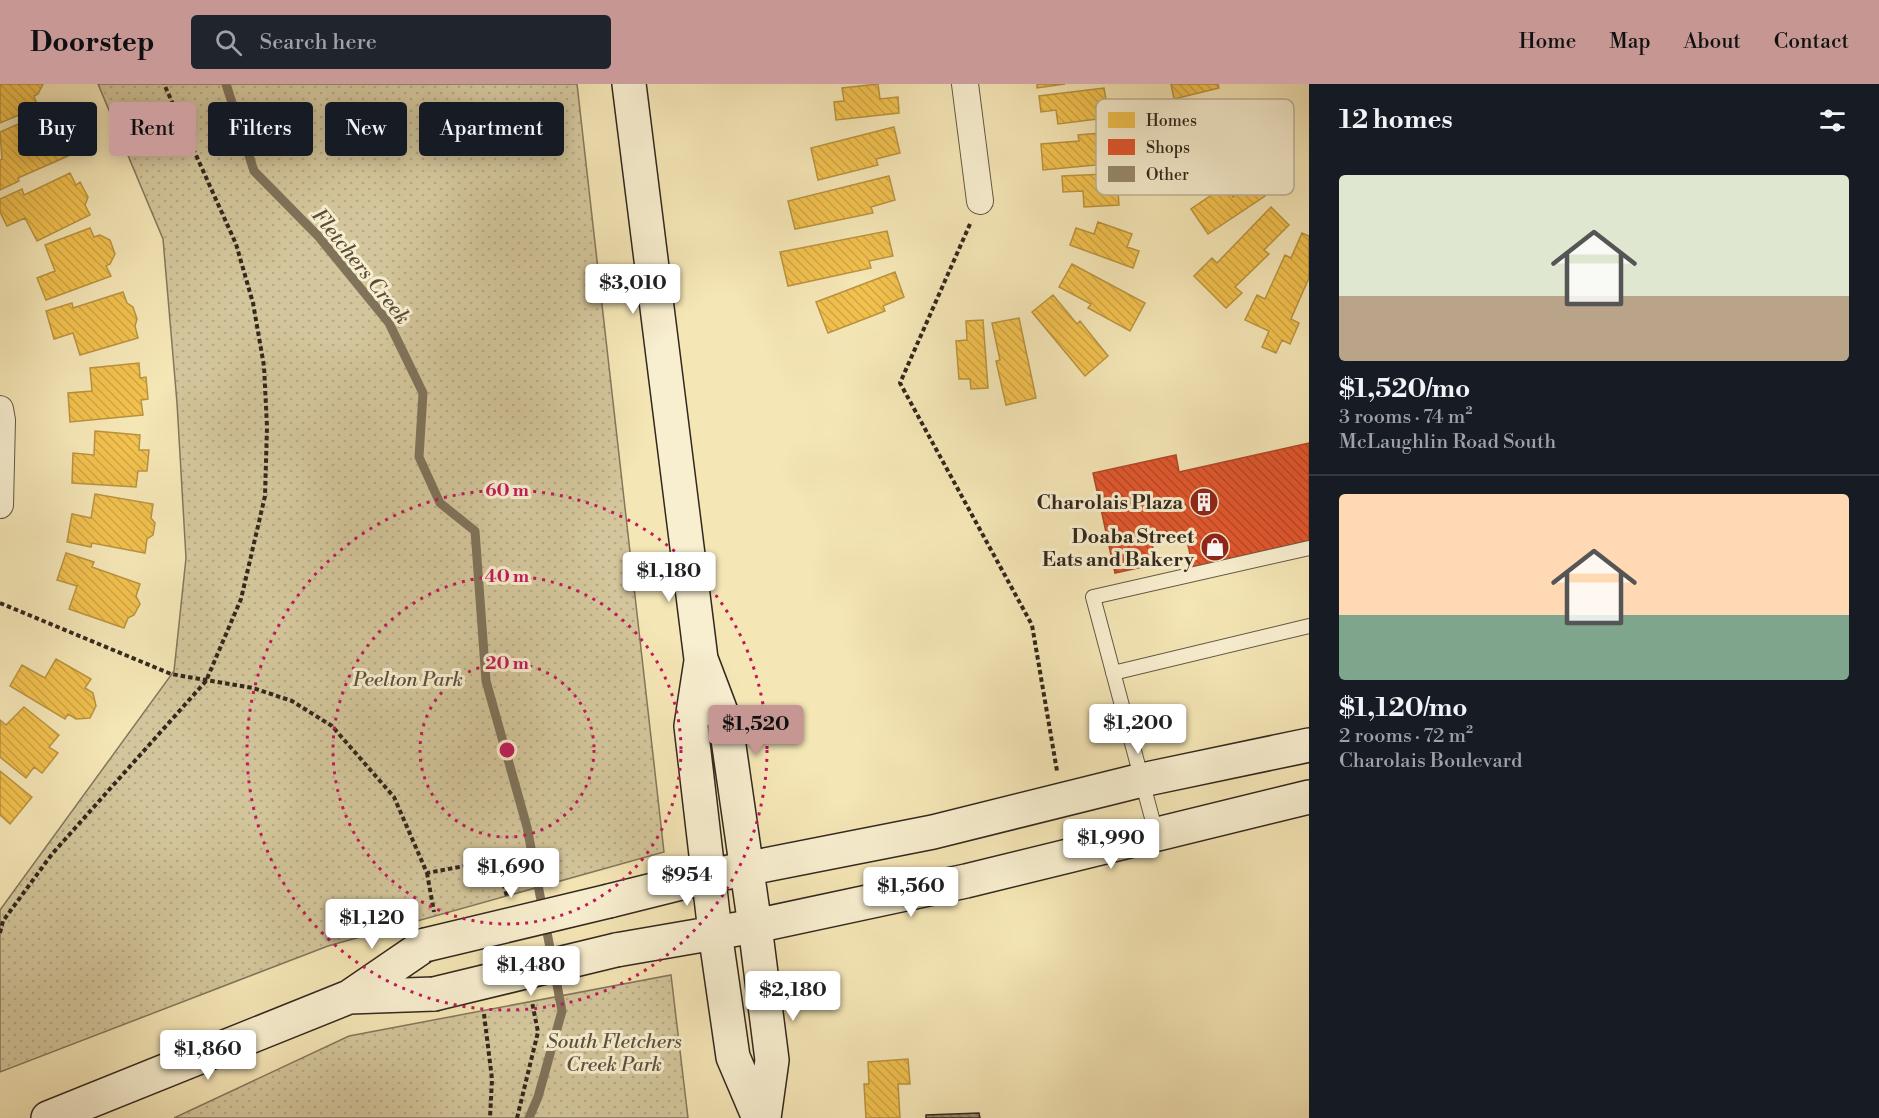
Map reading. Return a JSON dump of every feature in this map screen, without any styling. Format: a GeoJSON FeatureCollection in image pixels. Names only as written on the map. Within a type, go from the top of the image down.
{"type":"FeatureCollection","features":[{"type":"Feature","properties":{"kind":"street"},"geometry":{"type":"LineString","coordinates":[[629,84],[701,659],[726,725],[755,926],[772,1060],[764,1118]]}},
{"type":"Feature","properties":{"kind":"street"},"geometry":{"type":"LineString","coordinates":[[965,84],[980,201]]}},
{"type":"Feature","properties":{"kind":"street"},"geometry":{"type":"LineString","coordinates":[[0,409],[2,420],[0,505]]}},
{"type":"Feature","properties":{"kind":"street"},"geometry":{"type":"LineString","coordinates":[[701,659],[691,726],[715,932],[733,1057],[759,1118]]}},
{"type":"Feature","properties":{"kind":"street"},"geometry":{"type":"LineString","coordinates":[[48,1118],[349,997],[435,943],[709,876],[933,832],[1142,780],[1309,745]]}},
{"type":"Feature","properties":{"kind":"street"},"geometry":{"type":"LineString","coordinates":[[349,997],[434,994],[616,950],[755,926],[966,881],[1309,797]]}},
{"type":"Feature","properties":{"kind":"lane"},"geometry":{"type":"LineString","coordinates":[[1156,833],[1093,597],[1309,548]]}},
{"type":"Feature","properties":{"kind":"lane"},"geometry":{"type":"LineString","coordinates":[[1113,673],[1309,626]]}},
{"type":"Feature","properties":{"kind":"path"},"geometry":{"type":"LineString","coordinates":[[0,933],[3,921],[52,854],[206,681],[241,599],[265,496],[267,427],[264,366],[253,303],[236,244],[164,84]]}},
{"type":"Feature","properties":{"kind":"path"},"geometry":{"type":"LineString","coordinates":[[980,201],[900,383],[1032,625],[1062,801]]}},
{"type":"Feature","properties":{"kind":"path"},"geometry":{"type":"LineString","coordinates":[[0,603],[171,674],[252,688],[292,701],[332,726],[394,797],[427,873],[434,911],[435,943]]}},
{"type":"Feature","properties":{"kind":"path"},"geometry":{"type":"LineString","coordinates":[[427,873],[486,862],[501,876],[510,907]]}},
{"type":"Feature","properties":{"kind":"path"},"geometry":{"type":"LineString","coordinates":[[480,983],[492,1079],[490,1118]]}},
{"type":"Feature","properties":{"kind":"path"},"geometry":{"type":"LineString","coordinates":[[517,1118],[538,1032],[532,1000]]}},
{"type":"Feature","properties":{"kind":"green space","name":"Peelton Park"},"geometry":{"type":"Polygon","coordinates":[[[98,84],[577,84],[664,852],[328,946],[0,1072],[0,910],[174,671],[186,558],[177,403],[163,239],[128,156],[196,156],[196,102],[109,102],[109,110],[98,84]]]}},
{"type":"Feature","properties":{"kind":"green space","name":"South Fletchers Creek Park"},"geometry":{"type":"Polygon","coordinates":[[[671,975],[688,1118],[174,1118],[349,1036],[671,975]]]}},
{"type":"Feature","properties":{"kind":"building: Homes"},"geometry":{"type":"Polygon","coordinates":[[[0,84],[43,84],[38,94],[34,96],[36,102],[18,102],[18,115],[0,123],[0,84]]]}},
{"type":"Feature","properties":{"kind":"building: Homes"},"geometry":{"type":"Polygon","coordinates":[[[878,84],[880,99],[898,97],[899,113],[836,120],[834,102],[844,101],[842,88],[878,84]]]}},
{"type":"Feature","properties":{"kind":"building: Homes"},"geometry":{"type":"Polygon","coordinates":[[[1037,84],[1065,84],[1037,88],[1037,84]]]}},
{"type":"Feature","properties":{"kind":"building: Homes"},"geometry":{"type":"Polygon","coordinates":[[[1171,84],[1218,84],[1219,88],[1174,99],[1171,84]]]}},
{"type":"Feature","properties":{"kind":"building: Homes"},"geometry":{"type":"Polygon","coordinates":[[[1104,88],[1106,99],[1096,99],[1096,119],[1058,124],[1056,110],[1041,112],[1039,96],[1104,88]]]}},
{"type":"Feature","properties":{"kind":"building: Homes"},"geometry":{"type":"Polygon","coordinates":[[[18,124],[18,156],[68,156],[18,178],[19,181],[0,190],[0,160],[2,159],[0,132],[18,124]]]}},
{"type":"Feature","properties":{"kind":"building: Homes"},"geometry":{"type":"Polygon","coordinates":[[[894,127],[900,153],[876,159],[878,165],[818,180],[811,148],[894,127]]]}},
{"type":"Feature","properties":{"kind":"building: Homes"},"geometry":{"type":"Polygon","coordinates":[[[1096,133],[1096,165],[1043,170],[1041,144],[1079,141],[1078,135],[1096,133]]]}},
{"type":"Feature","properties":{"kind":"building: Homes"},"geometry":{"type":"Polygon","coordinates":[[[70,173],[76,185],[80,182],[88,197],[85,205],[90,215],[37,241],[25,218],[7,226],[0,212],[0,199],[22,189],[24,195],[70,173]]]}},
{"type":"Feature","properties":{"kind":"building: Homes"},"geometry":{"type":"Polygon","coordinates":[[[1096,174],[1096,195],[1118,195],[1119,205],[1084,207],[1083,191],[1063,192],[1062,176],[1096,174]]]}},
{"type":"Feature","properties":{"kind":"building: Homes"},"geometry":{"type":"Polygon","coordinates":[[[889,176],[895,200],[871,207],[873,213],[795,229],[788,201],[889,176]]]}},
{"type":"Feature","properties":{"kind":"building: Homes"},"geometry":{"type":"Polygon","coordinates":[[[1211,195],[1232,195],[1233,197],[1236,195],[1265,196],[1208,234],[1191,209],[1211,195]]]}},
{"type":"Feature","properties":{"kind":"building: Homes"},"geometry":{"type":"Polygon","coordinates":[[[1271,207],[1289,225],[1264,250],[1269,254],[1235,287],[1242,293],[1226,308],[1194,276],[1212,258],[1217,263],[1271,207]]]}},
{"type":"Feature","properties":{"kind":"building: Homes"},"geometry":{"type":"Polygon","coordinates":[[[1098,222],[1132,234],[1127,247],[1139,251],[1133,268],[1070,245],[1076,228],[1094,234],[1098,222]]]}},
{"type":"Feature","properties":{"kind":"building: Homes"},"geometry":{"type":"Polygon","coordinates":[[[90,228],[94,237],[100,235],[110,240],[115,254],[110,264],[106,266],[111,276],[46,300],[37,278],[55,271],[45,245],[90,228]]]}},
{"type":"Feature","properties":{"kind":"building: Homes"},"geometry":{"type":"Polygon","coordinates":[[[887,231],[893,256],[869,261],[871,268],[788,286],[780,252],[887,231]]]}},
{"type":"Feature","properties":{"kind":"building: Homes"},"geometry":{"type":"Polygon","coordinates":[[[1302,233],[1309,236],[1309,278],[1291,319],[1299,323],[1290,344],[1282,340],[1276,353],[1262,347],[1269,331],[1245,320],[1257,295],[1265,299],[1285,255],[1291,258],[1302,233]]]}},
{"type":"Feature","properties":{"kind":"building: Homes"},"geometry":{"type":"Polygon","coordinates":[[[1072,264],[1145,303],[1130,331],[1088,308],[1091,304],[1059,287],[1072,264]]]}},
{"type":"Feature","properties":{"kind":"building: Homes"},"geometry":{"type":"Polygon","coordinates":[[[895,272],[904,297],[883,306],[885,311],[828,333],[816,302],[895,272]]]}},
{"type":"Feature","properties":{"kind":"building: Homes"},"geometry":{"type":"Polygon","coordinates":[[[123,292],[127,303],[133,307],[137,319],[135,326],[138,338],[80,355],[73,333],[54,339],[46,311],[72,303],[73,308],[123,292]]]}},
{"type":"Feature","properties":{"kind":"building: Homes"},"geometry":{"type":"Polygon","coordinates":[[[1053,295],[1077,324],[1080,321],[1108,356],[1085,376],[1032,312],[1053,295]]]}},
{"type":"Feature","properties":{"kind":"building: Homes"},"geometry":{"type":"Polygon","coordinates":[[[1019,318],[1036,398],[1006,405],[996,361],[1000,360],[992,323],[1019,318]]]}},
{"type":"Feature","properties":{"kind":"building: Homes"},"geometry":{"type":"Polygon","coordinates":[[[983,320],[988,388],[971,389],[970,379],[959,379],[956,341],[967,340],[966,321],[983,320]]]}},
{"type":"Feature","properties":{"kind":"building: Homes"},"geometry":{"type":"Polygon","coordinates":[[[139,363],[140,378],[146,377],[148,399],[141,400],[143,415],[70,422],[68,393],[92,391],[90,368],[139,363]]]}},
{"type":"Feature","properties":{"kind":"building: Homes"},"geometry":{"type":"Polygon","coordinates":[[[95,431],[140,435],[139,450],[149,450],[147,471],[138,471],[136,487],[72,483],[73,453],[94,455],[95,431]]]}},
{"type":"Feature","properties":{"kind":"building: Homes"},"geometry":{"type":"Polygon","coordinates":[[[95,494],[153,504],[151,518],[155,523],[153,535],[147,539],[145,553],[92,543],[91,547],[67,542],[72,514],[91,518],[95,494]]]}},
{"type":"Feature","properties":{"kind":"building: Homes"},"geometry":{"type":"Polygon","coordinates":[[[66,553],[94,562],[92,567],[140,584],[136,596],[140,604],[134,615],[128,618],[124,628],[69,609],[77,586],[57,580],[66,553]]]}},
{"type":"Feature","properties":{"kind":"building: Homes"},"geometry":{"type":"Polygon","coordinates":[[[56,659],[91,679],[85,688],[93,693],[96,706],[90,718],[76,719],[68,714],[65,719],[10,686],[22,665],[45,678],[56,659]]]}},
{"type":"Feature","properties":{"kind":"building: Homes"},"geometry":{"type":"Polygon","coordinates":[[[24,707],[59,735],[49,747],[58,753],[42,773],[34,767],[26,778],[0,757],[0,720],[6,725],[24,707]]]}},
{"type":"Feature","properties":{"kind":"building: Homes"},"geometry":{"type":"Polygon","coordinates":[[[0,771],[32,797],[10,824],[0,815],[0,771]]]}},
{"type":"Feature","properties":{"kind":"building: Homes"},"geometry":{"type":"Polygon","coordinates":[[[908,1059],[910,1084],[898,1084],[900,1118],[866,1118],[864,1084],[869,1084],[868,1062],[908,1059]]]}},
{"type":"Feature","properties":{"kind":"building: Shops","name":"Charolais Plaza"},"geometry":{"type":"Polygon","coordinates":[[[1309,443],[1309,542],[1193,567],[1185,532],[1151,539],[1156,564],[1115,573],[1093,473],[1176,455],[1179,472],[1309,443]]]}},
{"type":"Feature","properties":{"kind":"building: Other"},"geometry":{"type":"Polygon","coordinates":[[[979,1113],[980,1118],[926,1118],[926,1115],[979,1113]]]}},
{"type":"Feature","properties":{"kind":"waterway","name":"Fletchers Creek"},"geometry":{"type":"LineString","coordinates":[[226,84],[254,171],[318,236],[389,323],[423,393],[419,457],[440,503],[475,531],[486,681],[527,827],[562,1011],[538,1097],[529,1118]]}},
{"type":"Feature","properties":{"kind":"place","name":"Charolais Plaza"},"geometry":{"type":"Point","coordinates":[1204,502]}},
{"type":"Feature","properties":{"kind":"place","name":"Doaba Street Eats and Bakery"},"geometry":{"type":"Point","coordinates":[1215,547]}}]}
